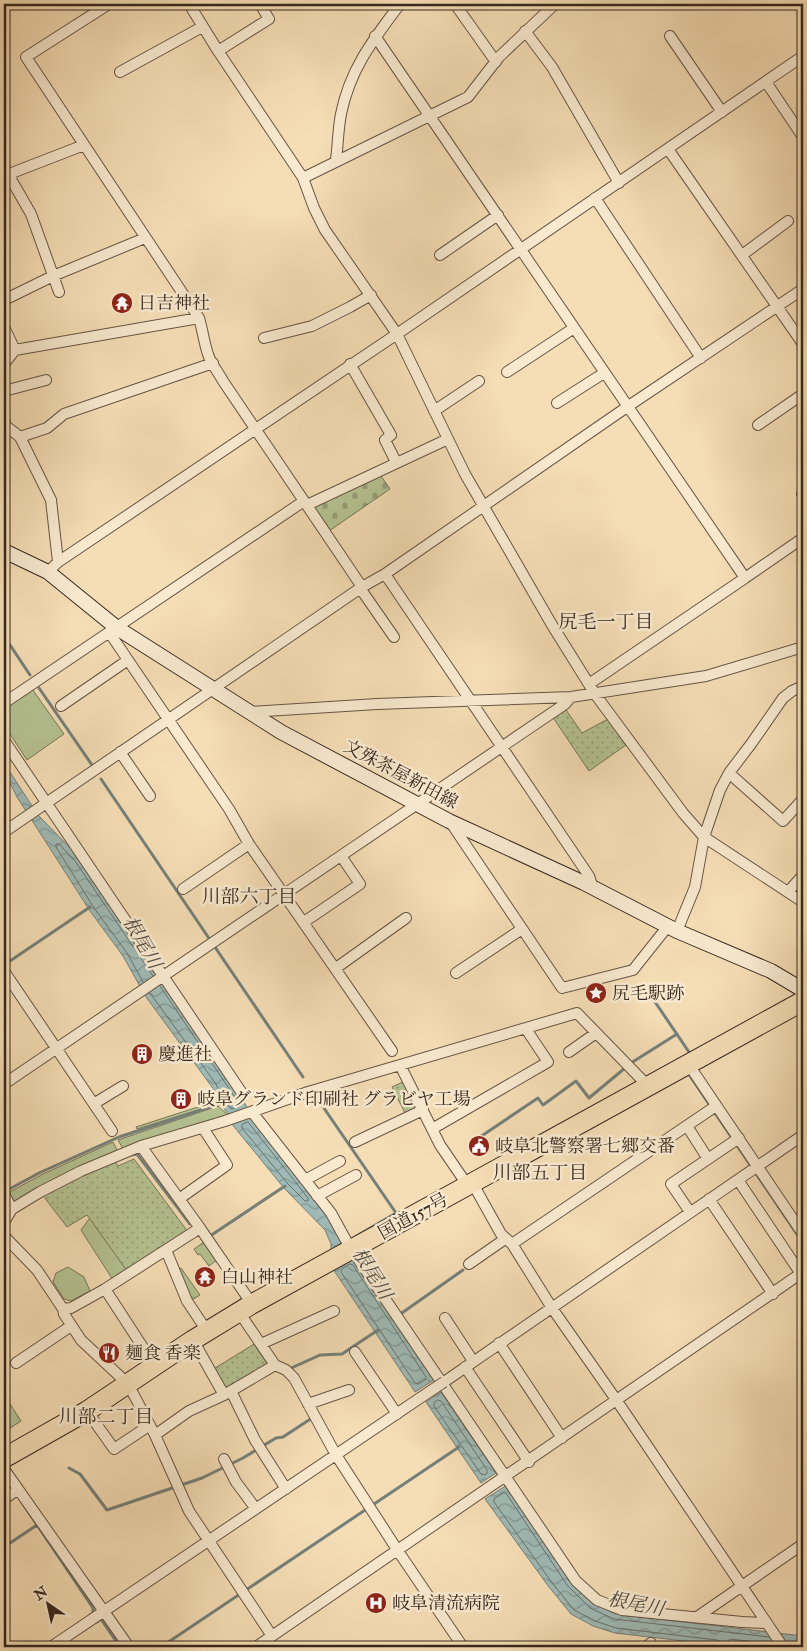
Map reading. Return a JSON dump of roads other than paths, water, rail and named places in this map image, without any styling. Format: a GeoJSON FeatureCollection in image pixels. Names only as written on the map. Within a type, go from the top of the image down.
{"type":"FeatureCollection","features":[{"type":"Feature","properties":{"kind":"highway","name":"国道157号"},"geometry":{"type":"LineString","coordinates":[[4,1458],[87,1411],[200,1335],[245,1308],[803,1001]]}},
{"type":"Feature","properties":{"kind":"main road","name":"文殊茶屋新田線"},"geometry":{"type":"LineString","coordinates":[[4,551],[53,567],[113,630],[281,732],[449,821],[593,888],[673,929],[770,971],[803,990]]}},
{"type":"Feature","properties":{"kind":"street"},"geometry":{"type":"LineString","coordinates":[[109,4],[26,57],[199,318],[210,359],[394,637]]}},
{"type":"Feature","properties":{"kind":"street"},"geometry":{"type":"LineString","coordinates":[[188,4],[303,178],[314,208],[326,230],[396,334],[483,505],[552,625],[595,694],[683,813],[704,837],[803,902]]}},
{"type":"Feature","properties":{"kind":"street"},"geometry":{"type":"LineString","coordinates":[[218,51],[269,19],[260,4]]}},
{"type":"Feature","properties":{"kind":"street"},"geometry":{"type":"LineString","coordinates":[[336,160],[340,114],[351,81],[361,57],[400,4]]}},
{"type":"Feature","properties":{"kind":"street"},"geometry":{"type":"LineString","coordinates":[[454,4],[496,62]]}},
{"type":"Feature","properties":{"kind":"street"},"geometry":{"type":"LineString","coordinates":[[303,178],[336,160],[468,97],[496,62],[555,4]]}},
{"type":"Feature","properties":{"kind":"street"},"geometry":{"type":"LineString","coordinates":[[120,72],[202,27]]}},
{"type":"Feature","properties":{"kind":"street"},"geometry":{"type":"LineString","coordinates":[[525,32],[552,67],[619,183]]}},
{"type":"Feature","properties":{"kind":"street"},"geometry":{"type":"LineString","coordinates":[[376,36],[745,578]]}},
{"type":"Feature","properties":{"kind":"street"},"geometry":{"type":"LineString","coordinates":[[670,36],[722,112]]}},
{"type":"Feature","properties":{"kind":"street"},"geometry":{"type":"LineString","coordinates":[[53,567],[803,56]]}},
{"type":"Feature","properties":{"kind":"street"},"geometry":{"type":"LineString","coordinates":[[766,82],[803,137]]}},
{"type":"Feature","properties":{"kind":"street"},"geometry":{"type":"LineString","coordinates":[[59,292],[31,214],[6,175],[84,145]]}},
{"type":"Feature","properties":{"kind":"street"},"geometry":{"type":"LineString","coordinates":[[668,149],[803,344]]}},
{"type":"Feature","properties":{"kind":"street"},"geometry":{"type":"LineString","coordinates":[[595,198],[701,358]]}},
{"type":"Feature","properties":{"kind":"street"},"geometry":{"type":"LineString","coordinates":[[440,255],[498,216]]}},
{"type":"Feature","properties":{"kind":"street"},"geometry":{"type":"LineString","coordinates":[[742,254],[788,221]]}},
{"type":"Feature","properties":{"kind":"street"},"geometry":{"type":"LineString","coordinates":[[4,300],[53,276],[146,238]]}},
{"type":"Feature","properties":{"kind":"street"},"geometry":{"type":"LineString","coordinates":[[4,832],[167,719],[361,588],[385,574],[483,505],[803,289]]}},
{"type":"Feature","properties":{"kind":"street"},"geometry":{"type":"LineString","coordinates":[[264,338],[312,326],[350,308],[371,295]]}},
{"type":"Feature","properties":{"kind":"street"},"geometry":{"type":"LineString","coordinates":[[4,364],[15,350],[199,318]]}},
{"type":"Feature","properties":{"kind":"street"},"geometry":{"type":"LineString","coordinates":[[4,327],[15,350]]}},
{"type":"Feature","properties":{"kind":"street"},"geometry":{"type":"LineString","coordinates":[[507,372],[574,328]]}},
{"type":"Feature","properties":{"kind":"street"},"geometry":{"type":"LineString","coordinates":[[20,437],[47,428],[64,414],[213,363]]}},
{"type":"Feature","properties":{"kind":"street"},"geometry":{"type":"LineString","coordinates":[[350,364],[392,435],[385,440],[396,462]]}},
{"type":"Feature","properties":{"kind":"street"},"geometry":{"type":"LineString","coordinates":[[557,403],[604,373]]}},
{"type":"Feature","properties":{"kind":"street"},"geometry":{"type":"LineString","coordinates":[[4,391],[46,380]]}},
{"type":"Feature","properties":{"kind":"street"},"geometry":{"type":"LineString","coordinates":[[434,411],[479,381]]}},
{"type":"Feature","properties":{"kind":"street"},"geometry":{"type":"LineString","coordinates":[[758,425],[803,394]]}},
{"type":"Feature","properties":{"kind":"street"},"geometry":{"type":"LineString","coordinates":[[5,423],[20,437],[51,500],[53,567]]}},
{"type":"Feature","properties":{"kind":"street"},"geometry":{"type":"LineString","coordinates":[[4,703],[306,503],[448,439]]}},
{"type":"Feature","properties":{"kind":"street"},"geometry":{"type":"LineString","coordinates":[[589,684],[803,538]]}},
{"type":"Feature","properties":{"kind":"street"},"geometry":{"type":"LineString","coordinates":[[385,574],[590,876],[593,888]]}},
{"type":"Feature","properties":{"kind":"street"},"geometry":{"type":"LineString","coordinates":[[113,630],[128,660],[229,809],[249,844],[392,1051]]}},
{"type":"Feature","properties":{"kind":"street"},"geometry":{"type":"LineString","coordinates":[[250,712],[377,704],[571,697],[706,676],[803,647]]}},
{"type":"Feature","properties":{"kind":"street"},"geometry":{"type":"LineString","coordinates":[[61,706],[128,660]]}},
{"type":"Feature","properties":{"kind":"street"},"geometry":{"type":"LineString","coordinates":[[449,821],[562,988],[633,970],[673,929],[695,887],[704,837],[720,790],[729,773],[752,744],[783,698],[803,686]]}},
{"type":"Feature","properties":{"kind":"street"},"geometry":{"type":"LineString","coordinates":[[5,1081],[57,1049],[218,940],[500,746],[565,704],[571,697]]}},
{"type":"Feature","properties":{"kind":"street"},"geometry":{"type":"LineString","coordinates":[[4,740],[242,1092]]}},
{"type":"Feature","properties":{"kind":"street"},"geometry":{"type":"LineString","coordinates":[[120,752],[150,796]]}},
{"type":"Feature","properties":{"kind":"street"},"geometry":{"type":"LineString","coordinates":[[729,773],[783,821],[803,799]]}},
{"type":"Feature","properties":{"kind":"street"},"geometry":{"type":"LineString","coordinates":[[183,889],[249,844]]}},
{"type":"Feature","properties":{"kind":"street"},"geometry":{"type":"LineString","coordinates":[[304,922],[360,884],[341,856]]}},
{"type":"Feature","properties":{"kind":"street"},"geometry":{"type":"LineString","coordinates":[[788,892],[803,875]]}},
{"type":"Feature","properties":{"kind":"street"},"geometry":{"type":"LineString","coordinates":[[336,968],[406,918]]}},
{"type":"Feature","properties":{"kind":"street"},"geometry":{"type":"LineString","coordinates":[[456,974],[522,929]]}},
{"type":"Feature","properties":{"kind":"street"},"geometry":{"type":"LineString","coordinates":[[4,971],[112,1131]]}},
{"type":"Feature","properties":{"kind":"street"},"geometry":{"type":"LineString","coordinates":[[4,1222],[12,1209],[81,1171],[141,1146],[203,1128],[308,1092],[577,1013],[648,1086]]}},
{"type":"Feature","properties":{"kind":"street"},"geometry":{"type":"LineString","coordinates":[[432,1129],[548,1062],[526,1029]]}},
{"type":"Feature","properties":{"kind":"street"},"geometry":{"type":"LineString","coordinates":[[569,1052],[596,1033]]}},
{"type":"Feature","properties":{"kind":"street"},"geometry":{"type":"LineString","coordinates":[[693,1063],[716,1106],[803,1234]]}},
{"type":"Feature","properties":{"kind":"street"},"geometry":{"type":"LineString","coordinates":[[400,1065],[440,1145],[509,1242],[783,1647]]}},
{"type":"Feature","properties":{"kind":"street"},"geometry":{"type":"LineString","coordinates":[[95,1104],[122,1086]]}},
{"type":"Feature","properties":{"kind":"street"},"geometry":{"type":"LineString","coordinates":[[469,1264],[509,1242],[716,1106]]}},
{"type":"Feature","properties":{"kind":"street"},"geometry":{"type":"LineString","coordinates":[[355,1142],[423,1110]]}},
{"type":"Feature","properties":{"kind":"street"},"geometry":{"type":"LineString","coordinates":[[252,1112],[337,1222],[344,1254],[397,1317],[504,1478],[576,1581],[586,1591],[597,1600],[622,1610],[769,1625]]}},
{"type":"Feature","properties":{"kind":"street"},"geometry":{"type":"LineString","coordinates":[[687,1126],[708,1159]]}},
{"type":"Feature","properties":{"kind":"street"},"geometry":{"type":"LineString","coordinates":[[179,1199],[227,1165],[203,1128]]}},
{"type":"Feature","properties":{"kind":"street"},"geometry":{"type":"LineString","coordinates":[[51,1647],[444,1382],[803,1135]]}},
{"type":"Feature","properties":{"kind":"street"},"geometry":{"type":"LineString","coordinates":[[690,1212],[671,1184],[739,1138]]}},
{"type":"Feature","properties":{"kind":"street"},"geometry":{"type":"LineString","coordinates":[[141,1146],[200,1228],[245,1308],[261,1344],[275,1365],[286,1370],[294,1378],[336,1455],[463,1647]]}},
{"type":"Feature","properties":{"kind":"street"},"geometry":{"type":"LineString","coordinates":[[304,1180],[340,1161]]}},
{"type":"Feature","properties":{"kind":"street"},"geometry":{"type":"LineString","coordinates":[[317,1196],[356,1174]]}},
{"type":"Feature","properties":{"kind":"street"},"geometry":{"type":"LineString","coordinates":[[256,1647],[529,1462],[802,1273],[738,1180]]}},
{"type":"Feature","properties":{"kind":"street"},"geometry":{"type":"LineString","coordinates":[[4,1194],[12,1209]]}},
{"type":"Feature","properties":{"kind":"street"},"geometry":{"type":"LineString","coordinates":[[709,1199],[773,1294]]}},
{"type":"Feature","properties":{"kind":"street"},"geometry":{"type":"LineString","coordinates":[[63,1309],[71,1308],[105,1289],[200,1228]]}},
{"type":"Feature","properties":{"kind":"street"},"geometry":{"type":"LineString","coordinates":[[4,1236],[37,1270],[63,1309],[71,1326],[90,1350],[128,1384],[155,1435],[188,1511],[272,1636]]}},
{"type":"Feature","properties":{"kind":"street"},"geometry":{"type":"LineString","coordinates":[[166,1250],[200,1335],[227,1393],[286,1489]]}},
{"type":"Feature","properties":{"kind":"street"},"geometry":{"type":"LineString","coordinates":[[105,1289],[155,1366]]}},
{"type":"Feature","properties":{"kind":"street"},"geometry":{"type":"LineString","coordinates":[[261,1344],[334,1311]]}},
{"type":"Feature","properties":{"kind":"street"},"geometry":{"type":"LineString","coordinates":[[445,1318],[469,1364],[529,1462]]}},
{"type":"Feature","properties":{"kind":"street"},"geometry":{"type":"LineString","coordinates":[[16,1363],[71,1326]]}},
{"type":"Feature","properties":{"kind":"street"},"geometry":{"type":"LineString","coordinates":[[499,1343],[562,1438]]}},
{"type":"Feature","properties":{"kind":"street"},"geometry":{"type":"LineString","coordinates":[[355,1352],[397,1414]]}},
{"type":"Feature","properties":{"kind":"street"},"geometry":{"type":"LineString","coordinates":[[155,1435],[189,1412],[227,1393],[275,1365]]}},
{"type":"Feature","properties":{"kind":"street"},"geometry":{"type":"LineString","coordinates":[[308,1404],[349,1390]]}},
{"type":"Feature","properties":{"kind":"street"},"geometry":{"type":"LineString","coordinates":[[87,1411],[114,1449],[150,1425]]}},
{"type":"Feature","properties":{"kind":"street"},"geometry":{"type":"LineString","coordinates":[[224,1459],[236,1482],[256,1509]]}},
{"type":"Feature","properties":{"kind":"street"},"geometry":{"type":"LineString","coordinates":[[4,1469],[129,1647]]}},
{"type":"Feature","properties":{"kind":"street"},"geometry":{"type":"LineString","coordinates":[[4,1499],[17,1490]]}},
{"type":"Feature","properties":{"kind":"street"},"geometry":{"type":"LineString","coordinates":[[697,1617],[803,1544]]}},
{"type":"Feature","properties":{"kind":"street"},"geometry":{"type":"LineString","coordinates":[[4,1643],[6,1647]]}},
{"type":"Feature","properties":{"kind":"water"},"geometry":{"type":"Polygon","coordinates":[[[4,763],[38,815],[79,857],[248,1109],[230,1116],[217,1100],[212,1087],[146,997],[123,956],[90,911],[17,797],[4,771],[4,763]]]}},
{"type":"Feature","properties":{"kind":"water"},"geometry":{"type":"Polygon","coordinates":[[[250,1116],[329,1214],[345,1244],[331,1253],[331,1244],[325,1230],[284,1188],[231,1123],[250,1116]]]}},
{"type":"Feature","properties":{"kind":"water"},"geometry":{"type":"Polygon","coordinates":[[[353,1256],[434,1380],[415,1392],[333,1269],[353,1256]]]}},
{"type":"Feature","properties":{"kind":"water"},"geometry":{"type":"Polygon","coordinates":[[[441,1392],[496,1473],[481,1483],[426,1402],[441,1392]]]}},
{"type":"Feature","properties":{"kind":"water"},"geometry":{"type":"Polygon","coordinates":[[[507,1485],[570,1582],[593,1603],[615,1614],[803,1636],[803,1647],[736,1647],[615,1633],[593,1626],[571,1614],[485,1499],[507,1485]]]}},
{"type":"Feature","properties":{"kind":"waterway"},"geometry":{"type":"LineString","coordinates":[[4,636],[30,675]]}},
{"type":"Feature","properties":{"kind":"waterway"},"geometry":{"type":"LineString","coordinates":[[39,688],[92,765]]}},
{"type":"Feature","properties":{"kind":"waterway"},"geometry":{"type":"LineString","coordinates":[[101,779],[303,1077]]}},
{"type":"Feature","properties":{"kind":"waterway"},"geometry":{"type":"LineString","coordinates":[[4,965],[90,907]]}},
{"type":"Feature","properties":{"kind":"waterway"},"geometry":{"type":"LineString","coordinates":[[649,993],[691,1055]]}},
{"type":"Feature","properties":{"kind":"waterway"},"geometry":{"type":"LineString","coordinates":[[480,1137],[538,1098],[543,1105],[576,1081],[589,1098],[631,1063],[677,1034]]}},
{"type":"Feature","properties":{"kind":"waterway"},"geometry":{"type":"LineString","coordinates":[[690,1073],[690,1076],[803,1243]]}},
{"type":"Feature","properties":{"kind":"waterway"},"geometry":{"type":"LineString","coordinates":[[317,1098],[396,1213],[355,1237]]}},
{"type":"Feature","properties":{"kind":"waterway"},"geometry":{"type":"LineString","coordinates":[[4,1192],[39,1173],[119,1137],[222,1103]]}},
{"type":"Feature","properties":{"kind":"waterway"},"geometry":{"type":"LineString","coordinates":[[131,1155],[137,1154],[190,1224]]}},
{"type":"Feature","properties":{"kind":"waterway"},"geometry":{"type":"LineString","coordinates":[[210,1236],[285,1186]]}},
{"type":"Feature","properties":{"kind":"waterway"},"geometry":{"type":"LineString","coordinates":[[399,1315],[463,1270]]}},
{"type":"Feature","properties":{"kind":"waterway"},"geometry":{"type":"LineString","coordinates":[[287,1370],[320,1355],[342,1354],[378,1330]]}},
{"type":"Feature","properties":{"kind":"waterway"},"geometry":{"type":"LineString","coordinates":[[69,1468],[80,1474],[107,1510],[202,1478],[243,1458],[276,1438],[283,1437],[312,1418]]}},
{"type":"Feature","properties":{"kind":"waterway"},"geometry":{"type":"LineString","coordinates":[[161,1647],[459,1447]]}},
{"type":"Feature","properties":{"kind":"waterway"},"geometry":{"type":"LineString","coordinates":[[23,1504],[93,1608],[93,1613],[90,1615]]}},
{"type":"Feature","properties":{"kind":"waterway"},"geometry":{"type":"LineString","coordinates":[[4,1547],[37,1525]]}},
{"type":"Feature","properties":{"kind":"waterway"},"geometry":{"type":"LineString","coordinates":[[97,1622],[101,1619],[120,1647]]}},
{"type":"Feature","properties":{"kind":"waterway"},"geometry":{"type":"LineString","coordinates":[[42,1647],[50,1642]]}},
{"type":"Feature","properties":{"kind":"place","name":"日吉神社"},"geometry":{"type":"Point","coordinates":[122,303]}},
{"type":"Feature","properties":{"kind":"place","name":"尻毛駅跡"},"geometry":{"type":"Point","coordinates":[596,993]}},
{"type":"Feature","properties":{"kind":"place","name":"慶進社"},"geometry":{"type":"Point","coordinates":[142,1054]}},
{"type":"Feature","properties":{"kind":"place","name":"岐阜グランド印刷社 グラビヤ工場"},"geometry":{"type":"Point","coordinates":[181,1099]}},
{"type":"Feature","properties":{"kind":"place","name":"岐阜北警察署七郷交番"},"geometry":{"type":"Point","coordinates":[479,1146]}},
{"type":"Feature","properties":{"kind":"place","name":"白山神社"},"geometry":{"type":"Point","coordinates":[205,1277]}},
{"type":"Feature","properties":{"kind":"place","name":"麺食 香楽"},"geometry":{"type":"Point","coordinates":[109,1353]}},
{"type":"Feature","properties":{"kind":"place","name":"岐阜清流病院"},"geometry":{"type":"Point","coordinates":[376,1603]}},
{"type":"Feature","properties":{"kind":"district","name":"尻毛一丁目"},"geometry":{"type":"Point","coordinates":[606,621]}},
{"type":"Feature","properties":{"kind":"district","name":"川部六丁目"},"geometry":{"type":"Point","coordinates":[249,896]}},
{"type":"Feature","properties":{"kind":"district","name":"川部五丁目"},"geometry":{"type":"Point","coordinates":[540,1172]}},
{"type":"Feature","properties":{"kind":"district","name":"川部二丁目"},"geometry":{"type":"Point","coordinates":[106,1416]}},
{"type":"Feature","properties":{"kind":"water label","name":"根尾川"},"geometry":{"type":"Point","coordinates":[143,942]}},
{"type":"Feature","properties":{"kind":"water label","name":"根尾川"},"geometry":{"type":"Point","coordinates":[373,1273]}},
{"type":"Feature","properties":{"kind":"water label","name":"根尾川"},"geometry":{"type":"Point","coordinates":[636,1603]}}]}
